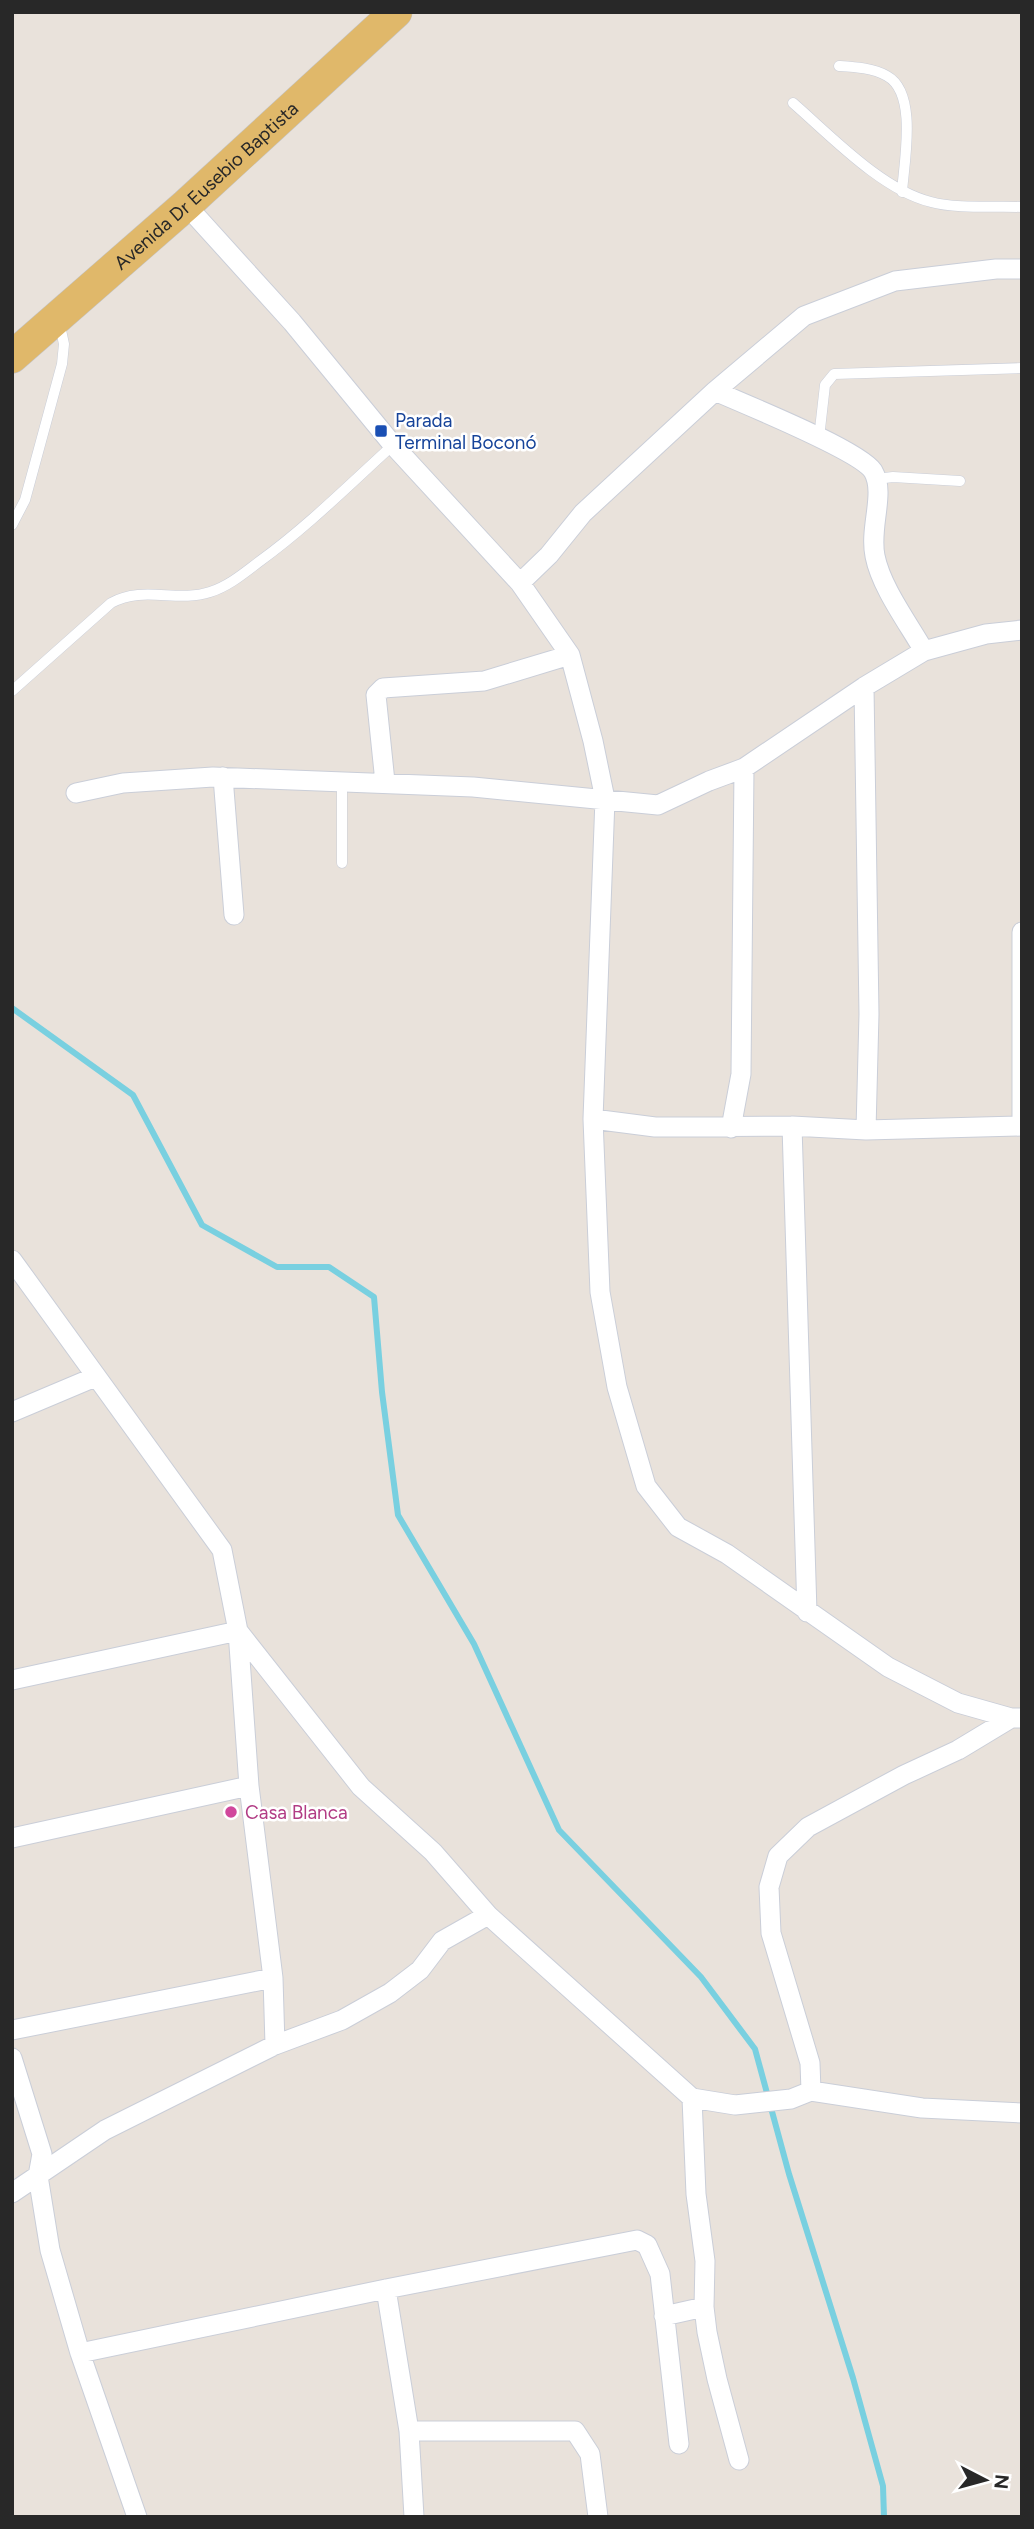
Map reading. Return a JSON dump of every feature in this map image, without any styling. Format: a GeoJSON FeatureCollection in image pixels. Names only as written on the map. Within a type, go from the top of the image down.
{"type":"FeatureCollection","features":[{"type":"Feature","properties":{"kind":"main road","name":"Avenida Dr Eusebio Baptista"},"geometry":{"type":"LineString","coordinates":[[12,356],[186,205],[396,12]]}},
{"type":"Feature","properties":{"kind":"street"},"geometry":{"type":"LineString","coordinates":[[186,205],[292,322],[393,445],[520,583],[570,655],[605,799],[593,1119],[600,1292],[617,1387],[646,1486],[678,1527],[727,1554],[888,1667],[958,1703],[1016,1718]]}},
{"type":"Feature","properties":{"kind":"street"},"geometry":{"type":"LineString","coordinates":[[520,583],[550,555],[583,513],[715,391],[804,316],[895,281],[996,269],[1022,269]]}},
{"type":"Feature","properties":{"kind":"street"},"geometry":{"type":"LineString","coordinates":[[715,391],[867,463],[876,479],[879,498],[873,524],[875,557],[880,573],[924,651]]}},
{"type":"Feature","properties":{"kind":"street"},"geometry":{"type":"LineString","coordinates":[[76,793],[123,783],[223,777],[473,787],[659,804],[744,768],[864,687],[924,651],[986,634],[1022,630]]}},
{"type":"Feature","properties":{"kind":"street"},"geometry":{"type":"LineString","coordinates":[[385,782],[376,695],[383,688],[484,681],[570,655]]}},
{"type":"Feature","properties":{"kind":"street"},"geometry":{"type":"LineString","coordinates":[[864,687],[869,1014],[866,1130]]}},
{"type":"Feature","properties":{"kind":"street"},"geometry":{"type":"LineString","coordinates":[[731,1128],[741,1074],[744,768]]}},
{"type":"Feature","properties":{"kind":"street"},"geometry":{"type":"LineString","coordinates":[[223,777],[234,915]]}},
{"type":"Feature","properties":{"kind":"street"},"geometry":{"type":"LineString","coordinates":[[593,1119],[655,1127],[792,1126],[866,1130],[1022,1126],[1022,932]]}},
{"type":"Feature","properties":{"kind":"street"},"geometry":{"type":"LineString","coordinates":[[792,1126],[807,1612]]}},
{"type":"Feature","properties":{"kind":"street"},"geometry":{"type":"LineString","coordinates":[[12,1260],[222,1550],[238,1632],[249,1786],[273,1978],[275,2045]]}},
{"type":"Feature","properties":{"kind":"street"},"geometry":{"type":"LineString","coordinates":[[12,1412],[95,1377]]}},
{"type":"Feature","properties":{"kind":"street"},"geometry":{"type":"LineString","coordinates":[[12,1680],[238,1632]]}},
{"type":"Feature","properties":{"kind":"street"},"geometry":{"type":"LineString","coordinates":[[238,1632],[361,1787],[433,1852],[488,1914],[692,2098],[735,2105],[791,2099],[811,2091],[922,2108],[1022,2113]]}},
{"type":"Feature","properties":{"kind":"street"},"geometry":{"type":"LineString","coordinates":[[811,2091],[810,2063],[771,1933],[769,1887],[778,1856],[808,1827],[1016,1718]]}},
{"type":"Feature","properties":{"kind":"street"},"geometry":{"type":"LineString","coordinates":[[12,1838],[249,1786]]}},
{"type":"Feature","properties":{"kind":"street"},"geometry":{"type":"LineString","coordinates":[[12,2193],[105,2130],[275,2045],[342,2020],[390,1993],[420,1970],[442,1941],[488,1914]]}},
{"type":"Feature","properties":{"kind":"street"},"geometry":{"type":"LineString","coordinates":[[12,2030],[273,1978]]}},
{"type":"Feature","properties":{"kind":"street"},"geometry":{"type":"LineString","coordinates":[[12,2058],[42,2154],[38,2176],[50,2250],[80,2353],[137,2517]]}},
{"type":"Feature","properties":{"kind":"street"},"geometry":{"type":"LineString","coordinates":[[692,2098],[696,2194],[705,2262],[704,2307],[717,2379],[739,2460]]}},
{"type":"Feature","properties":{"kind":"street"},"geometry":{"type":"LineString","coordinates":[[80,2353],[637,2240],[647,2245],[660,2274],[679,2444]]}},
{"type":"Feature","properties":{"kind":"street"},"geometry":{"type":"LineString","coordinates":[[386,2289],[409,2431],[414,2517]]}},
{"type":"Feature","properties":{"kind":"street"},"geometry":{"type":"LineString","coordinates":[[664,2316],[704,2307]]}},
{"type":"Feature","properties":{"kind":"street"},"geometry":{"type":"LineString","coordinates":[[409,2431],[575,2431],[590,2454],[598,2517]]}},
{"type":"Feature","properties":{"kind":"lane"},"geometry":{"type":"LineString","coordinates":[[839,66],[855,67],[890,77],[902,94],[907,126],[902,192]]}},
{"type":"Feature","properties":{"kind":"lane"},"geometry":{"type":"LineString","coordinates":[[793,103],[902,192],[934,203],[1022,207]]}},
{"type":"Feature","properties":{"kind":"lane"},"geometry":{"type":"LineString","coordinates":[[12,525],[25,500],[62,364],[64,344],[57,315]]}},
{"type":"Feature","properties":{"kind":"lane"},"geometry":{"type":"LineString","coordinates":[[819,439],[825,386],[834,374],[1022,368]]}},
{"type":"Feature","properties":{"kind":"lane"},"geometry":{"type":"LineString","coordinates":[[12,691],[121,597],[142,593],[197,595],[221,588],[290,540],[393,445]]}},
{"type":"Feature","properties":{"kind":"lane"},"geometry":{"type":"LineString","coordinates":[[876,479],[893,477],[960,481]]}},
{"type":"Feature","properties":{"kind":"lane"},"geometry":{"type":"LineString","coordinates":[[342,781],[342,863]]}},
{"type":"Feature","properties":{"kind":"waterway"},"geometry":{"type":"LineString","coordinates":[[12,1008],[133,1095],[202,1225],[277,1267],[329,1267],[374,1297],[382,1392],[398,1515],[474,1644],[559,1830],[701,1977],[755,2049],[789,2174],[853,2378],[883,2486],[884,2517]]}},
{"type":"Feature","properties":{"kind":"place","name":"Parada Terminal Boconó"},"geometry":{"type":"Point","coordinates":[381,431]}},
{"type":"Feature","properties":{"kind":"place","name":"Casa Blanca"},"geometry":{"type":"Point","coordinates":[231,1812]}}]}
